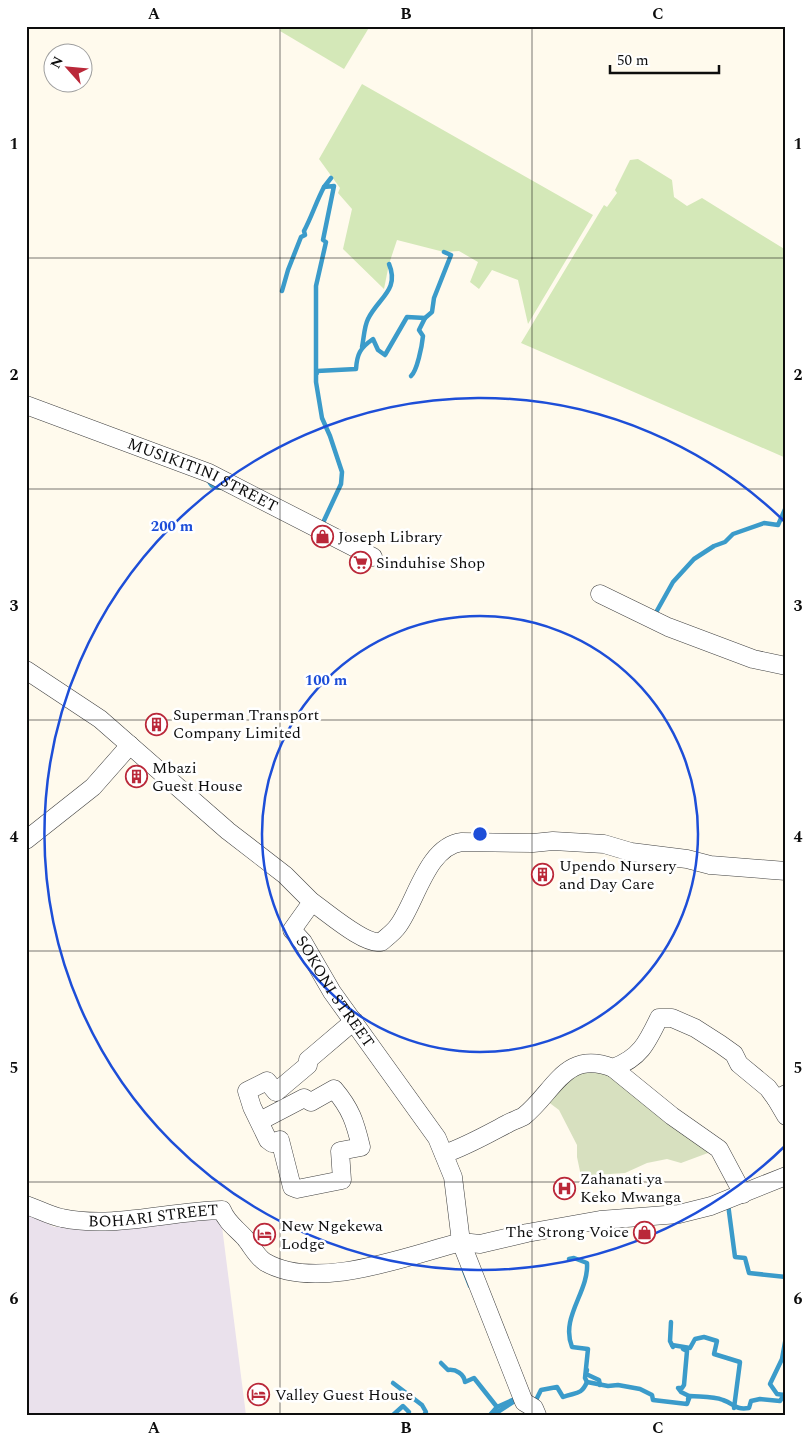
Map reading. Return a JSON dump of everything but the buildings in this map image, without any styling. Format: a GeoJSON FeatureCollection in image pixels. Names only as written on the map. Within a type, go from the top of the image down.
{"type":"FeatureCollection","features":[{"type":"Feature","properties":{"kind":"street","name":"MUSIKITINI STREET"},"geometry":{"type":"LineString","coordinates":[[26,405],[209,473],[373,557]]}},
{"type":"Feature","properties":{"kind":"street"},"geometry":{"type":"LineString","coordinates":[[600,594],[668,627],[754,659],[786,666]]}},
{"type":"Feature","properties":{"kind":"street"},"geometry":{"type":"LineString","coordinates":[[26,670],[100,719],[228,831],[284,875],[312,902],[355,933],[372,942],[381,942],[398,927],[419,884],[440,854],[455,843],[533,843],[553,841],[604,844],[631,852],[687,859],[710,865],[786,872]]}},
{"type":"Feature","properties":{"kind":"street"},"geometry":{"type":"LineString","coordinates":[[26,840],[93,787],[130,745]]}},
{"type":"Feature","properties":{"kind":"street","name":"SOKONI STREET"},"geometry":{"type":"LineString","coordinates":[[312,902],[292,930],[303,942],[332,992],[432,1131],[445,1156],[456,1190],[461,1242],[524,1402],[534,1408],[537,1415]]}},
{"type":"Feature","properties":{"kind":"street"},"geometry":{"type":"LineString","coordinates":[[613,1068],[633,1059],[659,1018],[672,1018],[695,1028],[734,1054],[739,1064],[768,1088],[781,1096],[786,1116]]}},
{"type":"Feature","properties":{"kind":"street"},"geometry":{"type":"LineString","coordinates":[[260,1121],[304,1098],[311,1102],[334,1089],[346,1103],[355,1121],[361,1147],[340,1151],[342,1180],[297,1189],[292,1187],[280,1140],[270,1142],[260,1121],[248,1091],[267,1081],[276,1092],[308,1065],[308,1060],[354,1021]]}},
{"type":"Feature","properties":{"kind":"street"},"geometry":{"type":"LineString","coordinates":[[445,1156],[524,1116],[572,1068],[586,1062],[595,1062],[613,1068],[672,1116],[720,1149],[743,1194]]}},
{"type":"Feature","properties":{"kind":"street"},"geometry":{"type":"LineString","coordinates":[[461,1242],[480,1244],[527,1233],[600,1220],[679,1214],[711,1206],[786,1176]]}},
{"type":"Feature","properties":{"kind":"street","name":"BOHARI STREET"},"geometry":{"type":"LineString","coordinates":[[26,1205],[62,1218],[106,1222],[194,1210],[222,1210],[227,1222],[244,1237],[264,1261],[304,1274],[343,1272],[461,1242]]}},
{"type":"Feature","properties":{"kind":"shaded area"},"geometry":{"type":"Polygon","coordinates":[[[220,1211],[246,1415],[26,1415],[26,1212],[54,1227],[220,1211]]]}},
{"type":"Feature","properties":{"kind":"green space"},"geometry":{"type":"Polygon","coordinates":[[[283,26],[370,26],[344,69],[280,31],[283,26]]]}},
{"type":"Feature","properties":{"kind":"green space"},"geometry":{"type":"Polygon","coordinates":[[[362,84],[593,215],[528,324],[518,280],[492,270],[479,289],[470,282],[478,262],[459,251],[444,252],[397,240],[389,264],[384,289],[343,249],[352,209],[338,193],[340,188],[319,159],[362,84]]]}},
{"type":"Feature","properties":{"kind":"green space"},"geometry":{"type":"Polygon","coordinates":[[[638,159],[672,180],[674,197],[687,206],[702,198],[786,250],[786,458],[521,343],[604,205],[607,207],[617,193],[615,190],[630,160],[638,159]]]}},
{"type":"Feature","properties":{"kind":"green space"},"geometry":{"type":"Polygon","coordinates":[[[594,1065],[716,1150],[681,1163],[667,1159],[647,1163],[625,1173],[581,1176],[577,1157],[577,1145],[559,1110],[547,1101],[555,1087],[594,1065]]]}},
{"type":"Feature","properties":{"kind":"waterway"},"geometry":{"type":"LineString","coordinates":[[321,527],[341,484],[342,472],[322,418],[316,382],[316,286],[326,242],[323,240],[334,186],[324,187],[331,178]]}},
{"type":"Feature","properties":{"kind":"waterway"},"geometry":{"type":"LineString","coordinates":[[282,291],[301,237],[305,235],[304,231],[324,187]]}},
{"type":"Feature","properties":{"kind":"waterway"},"geometry":{"type":"LineString","coordinates":[[317,373],[317,371],[356,369],[360,352],[373,339],[378,350],[385,355],[407,317],[425,318],[432,312],[434,298],[451,255],[444,252]]}},
{"type":"Feature","properties":{"kind":"waterway"},"geometry":{"type":"LineString","coordinates":[[362,347],[368,319],[390,287],[392,281],[389,264]]}},
{"type":"Feature","properties":{"kind":"waterway"},"geometry":{"type":"LineString","coordinates":[[411,376],[422,346],[423,336],[419,330],[425,318]]}},
{"type":"Feature","properties":{"kind":"waterway"},"geometry":{"type":"LineString","coordinates":[[208,478],[212,486],[226,488]]}},
{"type":"Feature","properties":{"kind":"waterway"},"geometry":{"type":"LineString","coordinates":[[654,616],[673,582],[694,559],[714,546],[725,542],[733,534],[764,523],[778,525],[786,507]]}},
{"type":"Feature","properties":{"kind":"waterway"},"geometry":{"type":"LineString","coordinates":[[728,1204],[735,1257],[745,1258],[749,1273],[786,1277]]}},
{"type":"Feature","properties":{"kind":"waterway"},"geometry":{"type":"LineString","coordinates":[[569,1259],[574,1258],[587,1263],[584,1284],[572,1315],[569,1336],[572,1347],[588,1349],[585,1378],[587,1382]]}},
{"type":"Feature","properties":{"kind":"waterway"},"geometry":{"type":"LineString","coordinates":[[463,1268],[470,1286]]}},
{"type":"Feature","properties":{"kind":"waterway"},"geometry":{"type":"LineString","coordinates":[[671,1322],[670,1341],[673,1347]]}},
{"type":"Feature","properties":{"kind":"waterway"},"geometry":{"type":"LineString","coordinates":[[672,1345],[690,1348],[695,1339],[704,1337],[717,1341],[714,1354],[740,1362],[734,1408]]}},
{"type":"Feature","properties":{"kind":"waterway"},"geometry":{"type":"LineString","coordinates":[[784,1395],[777,1394],[770,1384],[782,1359],[786,1337]]}},
{"type":"Feature","properties":{"kind":"waterway"},"geometry":{"type":"LineString","coordinates":[[683,1349],[687,1351],[684,1385],[682,1388],[678,1388],[689,1396],[688,1399]]}},
{"type":"Feature","properties":{"kind":"waterway"},"geometry":{"type":"LineString","coordinates":[[441,1363],[448,1370],[454,1370],[459,1373],[465,1382],[474,1378],[497,1407]]}},
{"type":"Feature","properties":{"kind":"waterway"},"geometry":{"type":"LineString","coordinates":[[587,1370],[586,1374],[599,1380],[600,1385]]}},
{"type":"Feature","properties":{"kind":"waterway"},"geometry":{"type":"LineString","coordinates":[[531,1401],[536,1400],[541,1390],[557,1387],[563,1397],[580,1392],[587,1382],[640,1389],[652,1395],[653,1400],[687,1404],[690,1396],[711,1397],[744,1408],[749,1408],[751,1401],[760,1399],[780,1401],[786,1392]]}},
{"type":"Feature","properties":{"kind":"waterway"},"geometry":{"type":"LineString","coordinates":[[393,1383],[422,1405],[426,1412],[424,1415]]}},
{"type":"Feature","properties":{"kind":"waterway"},"geometry":{"type":"LineString","coordinates":[[490,1415],[497,1407],[517,1398]]}},
{"type":"Feature","properties":{"kind":"waterway"},"geometry":{"type":"LineString","coordinates":[[493,1415],[513,1402]]}},
{"type":"Feature","properties":{"kind":"waterway"},"geometry":{"type":"LineString","coordinates":[[393,1415],[403,1406],[409,1412],[408,1415]]}},
{"type":"Feature","properties":{"kind":"place","name":"Joseph Library"},"geometry":{"type":"Point","coordinates":[322,537]}},
{"type":"Feature","properties":{"kind":"place","name":"Sinduhise Shop"},"geometry":{"type":"Point","coordinates":[360,563]}},
{"type":"Feature","properties":{"kind":"place","name":"Superman Transport Company Limited"},"geometry":{"type":"Point","coordinates":[157,724]}},
{"type":"Feature","properties":{"kind":"place","name":"Mbazi Guest House"},"geometry":{"type":"Point","coordinates":[136,777]}},
{"type":"Feature","properties":{"kind":"place","name":"Upendo Nursery and Day Care"},"geometry":{"type":"Point","coordinates":[543,875]}},
{"type":"Feature","properties":{"kind":"place","name":"Zahanati ya Keko Mwanga"},"geometry":{"type":"Point","coordinates":[564,1188]}},
{"type":"Feature","properties":{"kind":"place","name":"The Strong Voice"},"geometry":{"type":"Point","coordinates":[645,1232]}},
{"type":"Feature","properties":{"kind":"place","name":"New Ngekewa Lodge"},"geometry":{"type":"Point","coordinates":[265,1235]}},
{"type":"Feature","properties":{"kind":"place","name":"Valley Guest House"},"geometry":{"type":"Point","coordinates":[259,1395]}}]}
